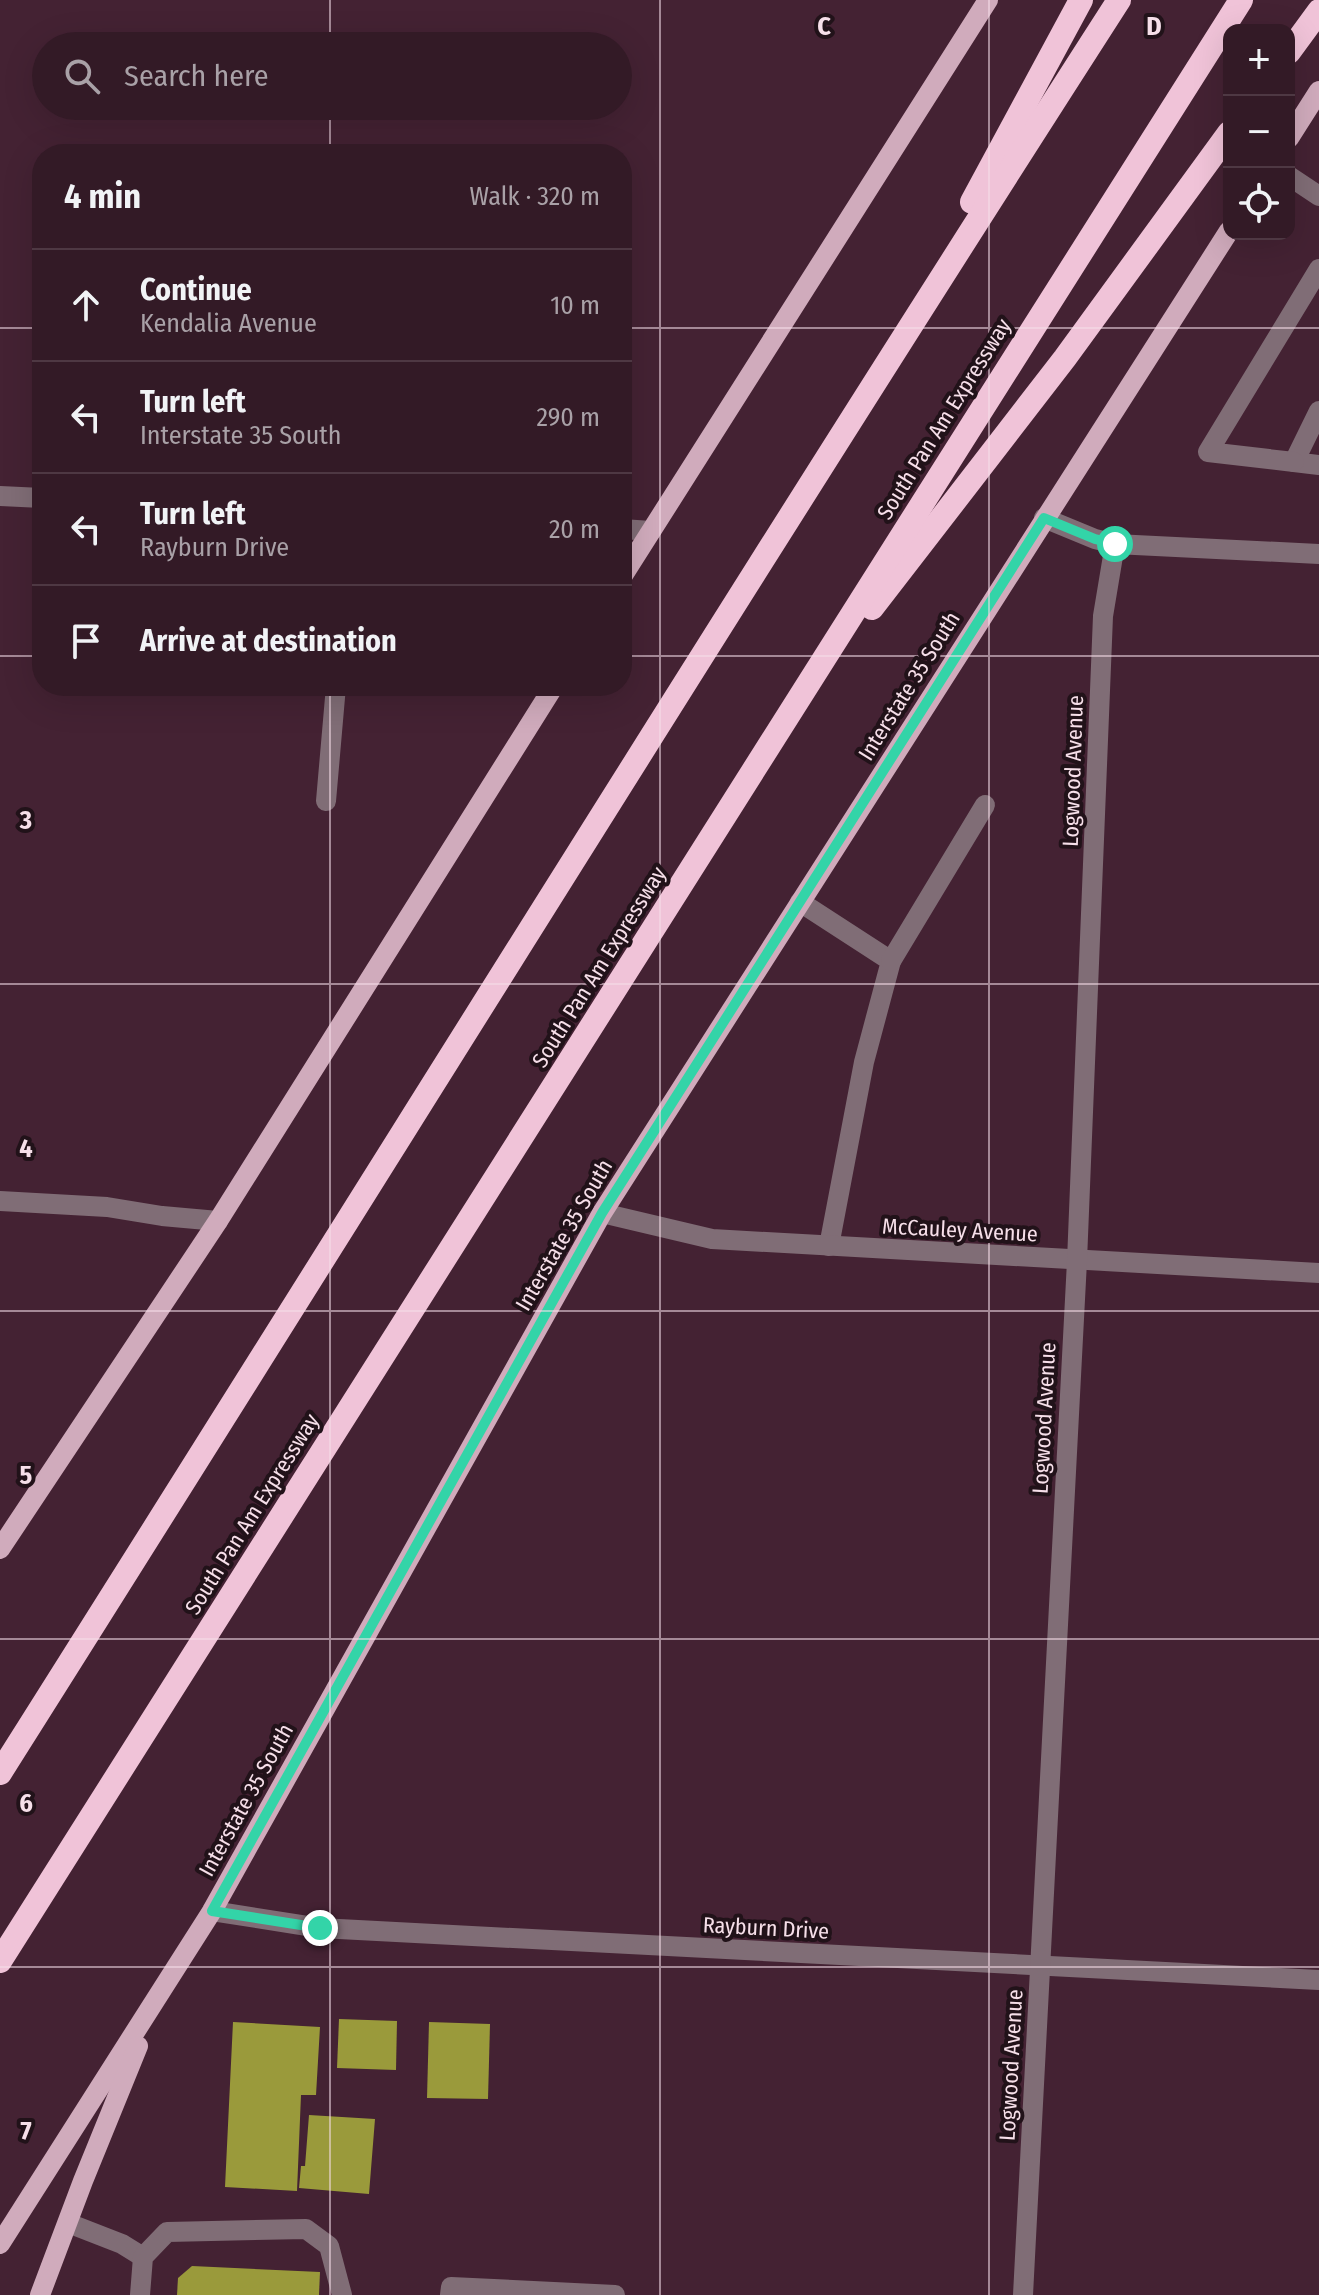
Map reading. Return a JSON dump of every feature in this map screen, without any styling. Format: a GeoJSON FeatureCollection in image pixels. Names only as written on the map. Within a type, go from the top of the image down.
{"type":"FeatureCollection","features":[{"type":"Feature","properties":{"kind":"highway"},"geometry":{"type":"LineString","coordinates":[[885,365],[1081,0]]}},
{"type":"Feature","properties":{"kind":"highway"},"geometry":{"type":"LineString","coordinates":[[0,1773],[885,365],[1119,0]]}},
{"type":"Feature","properties":{"kind":"highway","name":"South Pan Am Expressway"},"geometry":{"type":"LineString","coordinates":[[0,1961],[1241,0]]}},
{"type":"Feature","properties":{"kind":"highway"},"geometry":{"type":"LineString","coordinates":[[1295,44],[1319,11]]}},
{"type":"Feature","properties":{"kind":"highway"},"geometry":{"type":"LineString","coordinates":[[780,727],[1065,358],[1223,141]]}},
{"type":"Feature","properties":{"kind":"main road"},"geometry":{"type":"LineString","coordinates":[[632,561],[988,0]]}},
{"type":"Feature","properties":{"kind":"main road"},"geometry":{"type":"LineString","coordinates":[[1295,129],[1319,91]]}},
{"type":"Feature","properties":{"kind":"main road","name":"Interstate 35 South"},"geometry":{"type":"LineString","coordinates":[[0,2244],[212,1911],[602,1213],[1223,240]]}},
{"type":"Feature","properties":{"kind":"main road"},"geometry":{"type":"LineString","coordinates":[[0,1549],[218,1221],[548,696]]}},
{"type":"Feature","properties":{"kind":"main road"},"geometry":{"type":"LineString","coordinates":[[40,2295],[157,1999]]}},
{"type":"Feature","properties":{"kind":"street"},"geometry":{"type":"LineString","coordinates":[[1295,180],[1319,196]]}},
{"type":"Feature","properties":{"kind":"street"},"geometry":{"type":"LineString","coordinates":[[1319,269],[1208,452],[1319,465]]}},
{"type":"Feature","properties":{"kind":"street"},"geometry":{"type":"LineString","coordinates":[[1294,462],[1319,411]]}},
{"type":"Feature","properties":{"kind":"street"},"geometry":{"type":"LineString","coordinates":[[0,496],[32,498]]}},
{"type":"Feature","properties":{"kind":"street"},"geometry":{"type":"LineString","coordinates":[[1044,518],[1115,544],[1319,554]]}},
{"type":"Feature","properties":{"kind":"street"},"geometry":{"type":"LineString","coordinates":[[632,530],[651,531]]}},
{"type":"Feature","properties":{"kind":"street","name":"Logwood Avenue"},"geometry":{"type":"LineString","coordinates":[[1023,2295],[1077,1261],[1103,616],[1115,544]]}},
{"type":"Feature","properties":{"kind":"street"},"geometry":{"type":"LineString","coordinates":[[326,801],[335,696]]}},
{"type":"Feature","properties":{"kind":"street"},"geometry":{"type":"LineString","coordinates":[[829,1246],[864,1062],[891,961],[985,805]]}},
{"type":"Feature","properties":{"kind":"street"},"geometry":{"type":"LineString","coordinates":[[800,902],[891,961]]}},
{"type":"Feature","properties":{"kind":"street"},"geometry":{"type":"LineString","coordinates":[[0,1201],[107,1207],[218,1221]]}},
{"type":"Feature","properties":{"kind":"street","name":"McCauley Avenue"},"geometry":{"type":"LineString","coordinates":[[602,1213],[712,1239],[1319,1273]]}},
{"type":"Feature","properties":{"kind":"street","name":"Rayburn Drive"},"geometry":{"type":"LineString","coordinates":[[212,1911],[320,1928],[1319,1980]]}},
{"type":"Feature","properties":{"kind":"street"},"geometry":{"type":"LineString","coordinates":[[68,2223],[122,2244],[143,2257]]}},
{"type":"Feature","properties":{"kind":"street"},"geometry":{"type":"LineString","coordinates":[[140,2295],[143,2257],[167,2232],[306,2229],[329,2246],[342,2295]]}},
{"type":"Feature","properties":{"kind":"street"},"geometry":{"type":"LineString","coordinates":[[450,2295],[451,2287],[615,2295]]}},
{"type":"Feature","properties":{"kind":"building"},"geometry":{"type":"Polygon","coordinates":[[[339,2019],[397,2021],[396,2070],[337,2068],[339,2019]]]}},
{"type":"Feature","properties":{"kind":"building"},"geometry":{"type":"Polygon","coordinates":[[[233,2022],[320,2027],[316,2095],[301,2095],[297,2191],[225,2187],[233,2022]]]}},
{"type":"Feature","properties":{"kind":"building"},"geometry":{"type":"Polygon","coordinates":[[[429,2022],[490,2024],[488,2099],[427,2098],[429,2022]]]}},
{"type":"Feature","properties":{"kind":"building"},"geometry":{"type":"Polygon","coordinates":[[[309,2115],[375,2119],[369,2194],[299,2188],[301,2166],[305,2166],[309,2115]]]}},
{"type":"Feature","properties":{"kind":"building"},"geometry":{"type":"Polygon","coordinates":[[[192,2266],[320,2272],[319,2295],[177,2295],[178,2278],[192,2266]]]}},
{"type":"Feature","properties":{"kind":"route"},"geometry":{"type":"LineString","coordinates":[[320,1928],[212,1911],[602,1213],[1044,518],[1115,544]]}}]}
